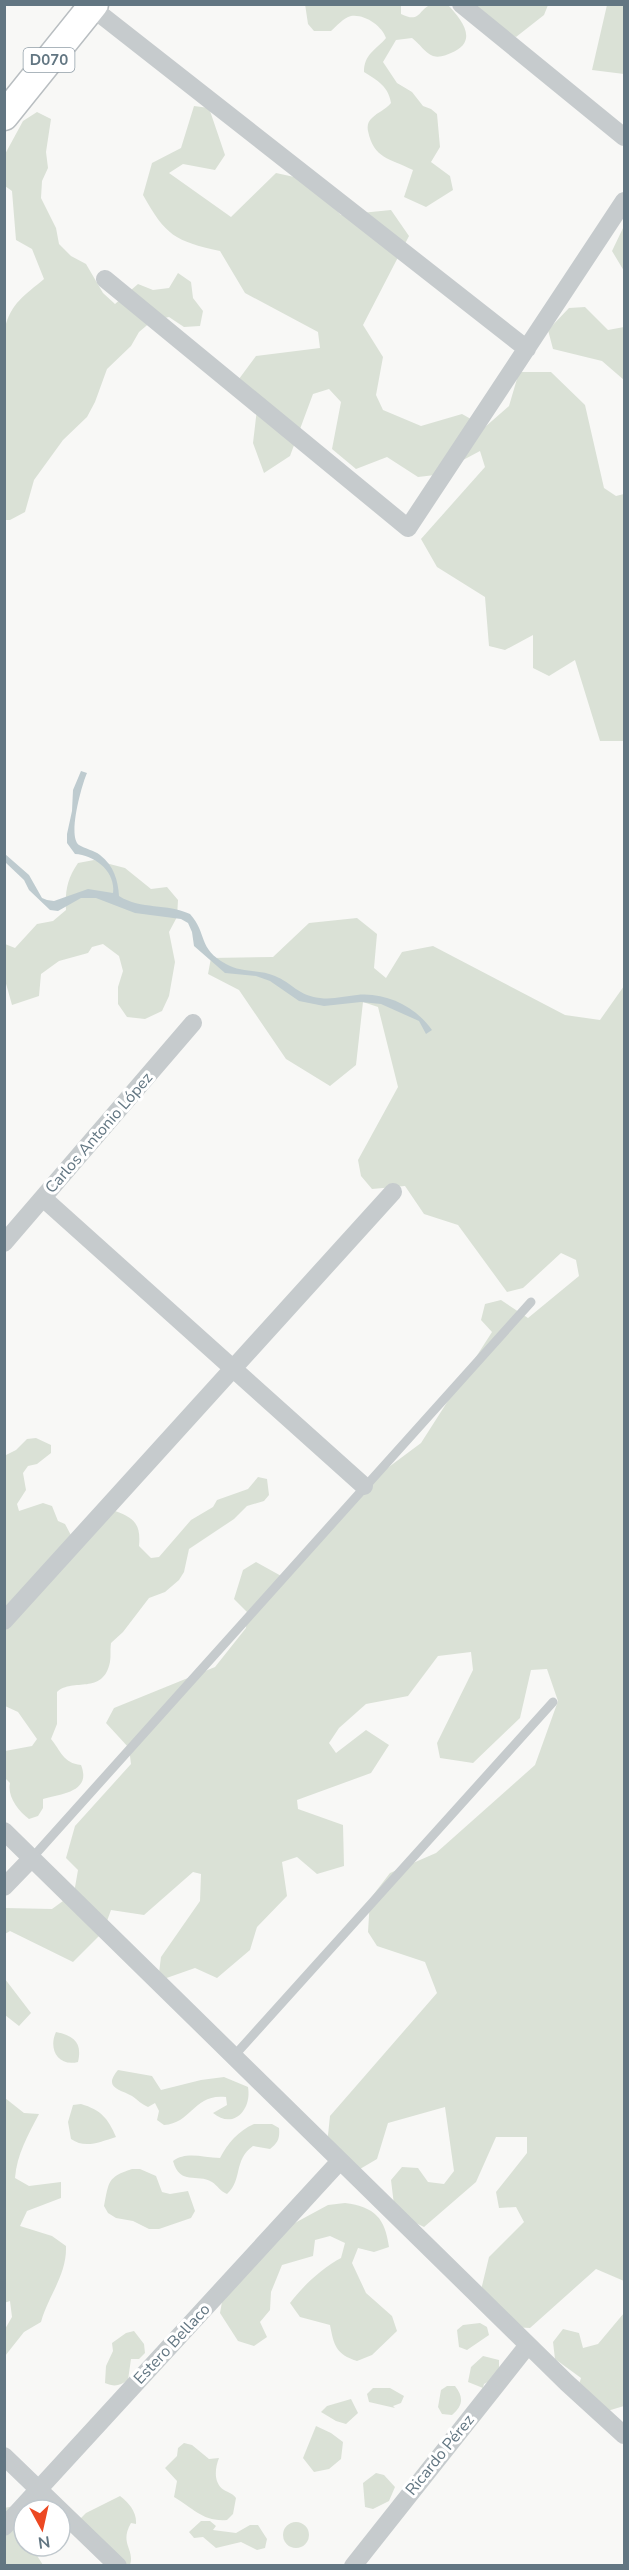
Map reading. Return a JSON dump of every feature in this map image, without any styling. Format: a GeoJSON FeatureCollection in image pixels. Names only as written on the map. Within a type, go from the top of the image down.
{"type":"FeatureCollection","features":[{"type":"Feature","properties":{"kind":"main road","name":"D070"},"geometry":{"type":"LineString","coordinates":[[4,116],[93,6]]}},
{"type":"Feature","properties":{"kind":"street"},"geometry":{"type":"LineString","coordinates":[[461,4],[624,137]]}},
{"type":"Feature","properties":{"kind":"street"},"geometry":{"type":"LineString","coordinates":[[93,6],[527,349]]}},
{"type":"Feature","properties":{"kind":"street"},"geometry":{"type":"LineString","coordinates":[[105,279],[408,528],[624,201]]}},
{"type":"Feature","properties":{"kind":"street","name":"Carlos Antonio López"},"geometry":{"type":"LineString","coordinates":[[4,1243],[193,1023]]}},
{"type":"Feature","properties":{"kind":"street"},"geometry":{"type":"LineString","coordinates":[[4,1621],[393,1192]]}},
{"type":"Feature","properties":{"kind":"street"},"geometry":{"type":"LineString","coordinates":[[43,1198],[364,1486]]}},
{"type":"Feature","properties":{"kind":"street"},"geometry":{"type":"LineString","coordinates":[[4,1832],[528,2345],[622,2429]]}},
{"type":"Feature","properties":{"kind":"street"},"geometry":{"type":"LineString","coordinates":[[4,1887],[32,1858]]}},
{"type":"Feature","properties":{"kind":"street","name":"Estero Bellaco"},"geometry":{"type":"LineString","coordinates":[[4,2527],[340,2161]]}},
{"type":"Feature","properties":{"kind":"street","name":"Ricardo Pérez"},"geometry":{"type":"LineString","coordinates":[[353,2565],[528,2345]]}},
{"type":"Feature","properties":{"kind":"street"},"geometry":{"type":"LineString","coordinates":[[4,2456],[118,2565]]}},
{"type":"Feature","properties":{"kind":"lane"},"geometry":{"type":"LineString","coordinates":[[32,1858],[531,1302]]}},
{"type":"Feature","properties":{"kind":"lane"},"geometry":{"type":"LineString","coordinates":[[234,2056],[553,1702]]}},
{"type":"Feature","properties":{"kind":"shaded area"},"geometry":{"type":"Polygon","coordinates":[[[305,4],[401,5],[401,14],[416,17],[427,6],[438,4],[448,5],[458,17],[466,36],[460,48],[436,57],[430,55],[412,38],[396,40],[383,62],[397,83],[412,92],[423,106],[437,114],[440,147],[431,162],[450,176],[453,190],[426,207],[404,197],[413,170],[384,156],[374,147],[368,129],[369,122],[391,103],[385,88],[364,72],[368,56],[386,38],[381,29],[367,19],[351,16],[331,31],[314,31],[308,24],[305,4]]]}},
{"type":"Feature","properties":{"kind":"shaded area"},"geometry":{"type":"Polygon","coordinates":[[[469,5],[548,5],[544,15],[516,37],[485,23],[469,5]]]}},
{"type":"Feature","properties":{"kind":"shaded area"},"geometry":{"type":"Polygon","coordinates":[[[607,5],[624,5],[624,74],[592,70],[607,5]]]}},
{"type":"Feature","properties":{"kind":"shaded area"},"geometry":{"type":"Polygon","coordinates":[[[194,106],[209,108],[225,155],[215,170],[183,164],[169,173],[231,217],[276,173],[308,180],[341,215],[391,210],[409,236],[363,325],[383,357],[376,395],[383,410],[421,426],[462,414],[485,427],[509,406],[519,372],[551,372],[585,405],[604,488],[616,496],[624,494],[624,741],[600,741],[575,660],[549,676],[533,668],[533,635],[505,650],[489,646],[485,597],[437,567],[421,539],[485,467],[480,451],[435,475],[418,477],[387,457],[356,469],[332,449],[341,402],[329,389],[313,394],[290,456],[264,473],[253,443],[257,409],[236,383],[256,356],[320,348],[318,332],[245,293],[220,251],[192,244],[173,235],[158,220],[143,195],[152,163],[181,148],[194,106]]]}},
{"type":"Feature","properties":{"kind":"shaded area"},"geometry":{"type":"Polygon","coordinates":[[[37,112],[51,119],[46,152],[48,168],[42,181],[41,198],[56,228],[59,244],[71,256],[86,264],[103,293],[115,304],[138,284],[153,290],[169,288],[178,273],[191,282],[193,298],[203,311],[200,326],[184,327],[169,317],[152,321],[139,332],[131,346],[107,369],[87,417],[63,440],[34,480],[25,512],[10,520],[4,520],[5,328],[15,306],[44,279],[32,249],[16,240],[12,191],[5,186],[4,156],[23,121],[37,112]]]}},
{"type":"Feature","properties":{"kind":"shaded area"},"geometry":{"type":"Polygon","coordinates":[[[624,226],[624,271],[612,251],[624,226]]]}},
{"type":"Feature","properties":{"kind":"shaded area"},"geometry":{"type":"Polygon","coordinates":[[[585,307],[608,330],[624,327],[624,380],[602,361],[553,349],[548,330],[569,308],[585,307]]]}},
{"type":"Feature","properties":{"kind":"shaded area"},"geometry":{"type":"Polygon","coordinates":[[[81,771],[87,773],[75,822],[76,840],[79,845],[98,853],[109,864],[116,879],[119,896],[136,903],[190,914],[196,921],[211,952],[232,967],[269,974],[313,997],[329,999],[368,995],[389,999],[418,1014],[432,1030],[426,1034],[419,1021],[381,1004],[361,1002],[324,1006],[299,1001],[270,981],[256,976],[225,973],[194,946],[188,923],[181,919],[135,913],[96,898],[81,898],[58,911],[50,910],[5,862],[5,854],[29,875],[42,898],[47,900],[54,901],[88,889],[113,893],[111,878],[103,866],[90,858],[75,854],[67,843],[73,790],[81,771]]]}},
{"type":"Feature","properties":{"kind":"shaded area"},"geometry":{"type":"Polygon","coordinates":[[[94,860],[125,868],[151,889],[167,887],[178,900],[177,917],[169,932],[175,962],[169,996],[162,1011],[145,1019],[127,1017],[118,1004],[118,987],[123,971],[119,956],[103,944],[92,947],[88,953],[59,961],[41,974],[39,996],[12,1005],[5,980],[5,944],[15,948],[37,924],[53,921],[66,910],[71,874],[78,863],[94,860]]]}},
{"type":"Feature","properties":{"kind":"shaded area"},"geometry":{"type":"Polygon","coordinates":[[[357,918],[377,934],[374,968],[386,978],[402,952],[433,946],[565,1015],[600,1020],[624,986],[624,2281],[596,2269],[530,2328],[512,2327],[481,2290],[489,2257],[524,2222],[516,2207],[499,2208],[496,2192],[527,2153],[527,2137],[496,2137],[476,2182],[424,2227],[395,2213],[391,2180],[402,2167],[418,2168],[428,2182],[444,2184],[454,2171],[445,2107],[388,2123],[377,2159],[360,2169],[326,2154],[330,2116],[437,1993],[425,1962],[377,1946],[368,1932],[370,1899],[390,1873],[436,1853],[535,1765],[558,1701],[547,1669],[531,1670],[520,1718],[473,1763],[440,1758],[437,1743],[473,1670],[471,1652],[438,1656],[408,1696],[366,1704],[339,1728],[329,1743],[336,1753],[366,1730],[389,1745],[371,1773],[297,1800],[298,1809],[343,1825],[344,1866],[317,1874],[297,1857],[282,1862],[287,1896],[257,1927],[250,1950],[217,1978],[195,1968],[158,1981],[161,1957],[200,1901],[201,1874],[193,1872],[144,1915],[111,1910],[103,1932],[73,1962],[10,1931],[5,1934],[5,1908],[52,1909],[74,1893],[78,1870],[66,1858],[75,1826],[131,1764],[129,1748],[106,1723],[114,1708],[215,1667],[246,1628],[247,1612],[234,1599],[243,1570],[256,1562],[283,1577],[366,1484],[421,1443],[492,1332],[481,1320],[485,1304],[501,1300],[528,1318],[579,1276],[576,1260],[561,1253],[523,1288],[507,1292],[458,1225],[424,1214],[405,1186],[372,1189],[361,1176],[358,1160],[398,1087],[378,1007],[363,1002],[356,1065],[330,1086],[286,1059],[239,990],[208,974],[211,958],[273,957],[309,923],[357,918]]]}},
{"type":"Feature","properties":{"kind":"shaded area"},"geometry":{"type":"Polygon","coordinates":[[[36,1438],[51,1445],[51,1453],[37,1464],[28,1466],[23,1473],[26,1490],[17,1504],[19,1511],[43,1503],[52,1506],[58,1521],[65,1524],[73,1539],[115,1511],[127,1516],[135,1523],[139,1533],[139,1546],[151,1558],[159,1557],[191,1520],[213,1507],[217,1500],[248,1489],[258,1477],[267,1479],[269,1495],[264,1501],[247,1506],[234,1519],[189,1549],[184,1572],[179,1580],[165,1592],[149,1598],[123,1632],[111,1643],[110,1662],[101,1679],[64,1688],[57,1692],[57,1724],[51,1739],[66,1759],[81,1765],[82,1781],[73,1790],[43,1799],[43,1808],[38,1816],[29,1819],[14,1803],[10,1793],[10,1783],[5,1778],[5,1751],[32,1746],[37,1739],[18,1712],[5,1706],[4,1456],[16,1450],[27,1439],[36,1438]]]}},
{"type":"Feature","properties":{"kind":"shaded area"},"geometry":{"type":"Polygon","coordinates":[[[5,1979],[31,2013],[19,2026],[5,2015],[5,1979]]]}},
{"type":"Feature","properties":{"kind":"shaded area"},"geometry":{"type":"Polygon","coordinates":[[[56,2032],[76,2042],[79,2050],[78,2062],[65,2062],[56,2055],[53,2045],[56,2032]]]}},
{"type":"Feature","properties":{"kind":"shaded area"},"geometry":{"type":"Polygon","coordinates":[[[118,2070],[152,2076],[161,2090],[224,2077],[248,2087],[247,2103],[240,2115],[227,2119],[220,2118],[213,2113],[227,2105],[226,2097],[207,2099],[181,2119],[164,2125],[157,2120],[159,2111],[155,2103],[148,2107],[114,2087],[112,2081],[118,2070]]]}},
{"type":"Feature","properties":{"kind":"shaded area"},"geometry":{"type":"Polygon","coordinates":[[[5,2098],[24,2113],[39,2114],[21,2153],[15,2178],[29,2186],[61,2182],[61,2198],[27,2211],[20,2226],[52,2236],[66,2246],[66,2256],[61,2275],[41,2322],[24,2332],[5,2356],[5,2329],[12,2317],[10,2301],[4,2303],[5,2098]]]}},
{"type":"Feature","properties":{"kind":"shaded area"},"geometry":{"type":"Polygon","coordinates":[[[81,2104],[94,2109],[103,2116],[116,2137],[87,2144],[71,2139],[68,2122],[73,2105],[81,2104]]]}},
{"type":"Feature","properties":{"kind":"shaded area"},"geometry":{"type":"Polygon","coordinates":[[[254,2124],[272,2124],[279,2128],[278,2140],[270,2149],[253,2146],[247,2152],[240,2164],[235,2183],[227,2194],[212,2182],[184,2176],[176,2169],[173,2161],[184,2156],[220,2158],[234,2138],[254,2124]]]}},
{"type":"Feature","properties":{"kind":"shaded area"},"geometry":{"type":"Polygon","coordinates":[[[132,2169],[140,2169],[156,2176],[162,2192],[170,2194],[188,2191],[195,2211],[191,2218],[159,2229],[149,2229],[108,2213],[104,2206],[110,2182],[118,2175],[132,2169]]]}},
{"type":"Feature","properties":{"kind":"shaded area"},"geometry":{"type":"Polygon","coordinates":[[[345,2203],[371,2211],[385,2228],[389,2247],[374,2252],[358,2248],[352,2263],[366,2293],[392,2316],[397,2331],[372,2355],[357,2361],[344,2355],[337,2348],[330,2325],[300,2317],[290,2303],[313,2278],[341,2258],[345,2243],[330,2236],[315,2240],[313,2256],[282,2265],[271,2292],[270,2310],[260,2322],[267,2337],[254,2346],[238,2341],[220,2313],[223,2296],[280,2231],[328,2205],[345,2203]]]}},
{"type":"Feature","properties":{"kind":"shaded area"},"geometry":{"type":"Polygon","coordinates":[[[624,2313],[624,2406],[604,2412],[576,2394],[581,2378],[555,2359],[553,2342],[563,2329],[579,2333],[583,2348],[598,2344],[624,2313]]]}},
{"type":"Feature","properties":{"kind":"shaded area"},"geometry":{"type":"Polygon","coordinates":[[[480,2323],[487,2327],[489,2335],[467,2350],[459,2347],[457,2330],[463,2325],[480,2323]]]}},
{"type":"Feature","properties":{"kind":"shaded area"},"geometry":{"type":"Polygon","coordinates":[[[134,2331],[144,2344],[145,2353],[139,2359],[131,2359],[128,2380],[117,2385],[105,2383],[106,2366],[113,2351],[112,2343],[126,2333],[134,2331]]]}},
{"type":"Feature","properties":{"kind":"shaded area"},"geometry":{"type":"Polygon","coordinates":[[[483,2356],[499,2360],[499,2376],[484,2384],[483,2388],[468,2382],[471,2367],[483,2356]]]}},
{"type":"Feature","properties":{"kind":"shaded area"},"geometry":{"type":"Polygon","coordinates":[[[447,2386],[455,2386],[461,2398],[460,2405],[452,2415],[442,2414],[438,2407],[441,2390],[447,2386]]]}},
{"type":"Feature","properties":{"kind":"shaded area"},"geometry":{"type":"Polygon","coordinates":[[[373,2388],[390,2388],[404,2396],[401,2403],[393,2406],[395,2408],[369,2402],[367,2394],[373,2388]]]}},
{"type":"Feature","properties":{"kind":"shaded area"},"geometry":{"type":"Polygon","coordinates":[[[351,2399],[358,2413],[346,2424],[321,2412],[327,2406],[351,2399]]]}},
{"type":"Feature","properties":{"kind":"shaded area"},"geometry":{"type":"Polygon","coordinates":[[[316,2426],[343,2442],[341,2459],[329,2469],[314,2472],[303,2458],[316,2426]]]}},
{"type":"Feature","properties":{"kind":"shaded area"},"geometry":{"type":"Polygon","coordinates":[[[184,2443],[192,2445],[209,2459],[219,2458],[216,2471],[218,2483],[236,2498],[233,2514],[227,2520],[205,2517],[174,2497],[177,2481],[165,2468],[177,2456],[178,2448],[184,2443]]]}},
{"type":"Feature","properties":{"kind":"shaded area"},"geometry":{"type":"Polygon","coordinates":[[[376,2473],[384,2475],[395,2487],[389,2501],[373,2509],[365,2507],[363,2483],[376,2473]]]}},
{"type":"Feature","properties":{"kind":"shaded area"},"geometry":{"type":"Polygon","coordinates":[[[120,2496],[132,2508],[136,2520],[136,2524],[131,2523],[126,2536],[131,2555],[130,2565],[112,2565],[80,2519],[86,2513],[120,2496]]]}},
{"type":"Feature","properties":{"kind":"shaded area"},"geometry":{"type":"Polygon","coordinates":[[[12,2506],[12,2558],[39,2558],[43,2565],[5,2565],[4,2508],[12,2506]]]}},
{"type":"Feature","properties":{"kind":"shaded area"},"geometry":{"type":"Polygon","coordinates":[[[201,2521],[210,2521],[216,2526],[213,2530],[236,2533],[250,2525],[258,2525],[267,2539],[265,2548],[257,2550],[241,2542],[216,2548],[203,2537],[194,2538],[189,2532],[201,2521]]]}},
{"type":"Feature","properties":{"kind":"shaded area"},"geometry":{"type":"Polygon","coordinates":[[[296,2522],[305,2526],[309,2535],[305,2544],[296,2548],[287,2544],[283,2535],[287,2526],[296,2522]]]}}]}
